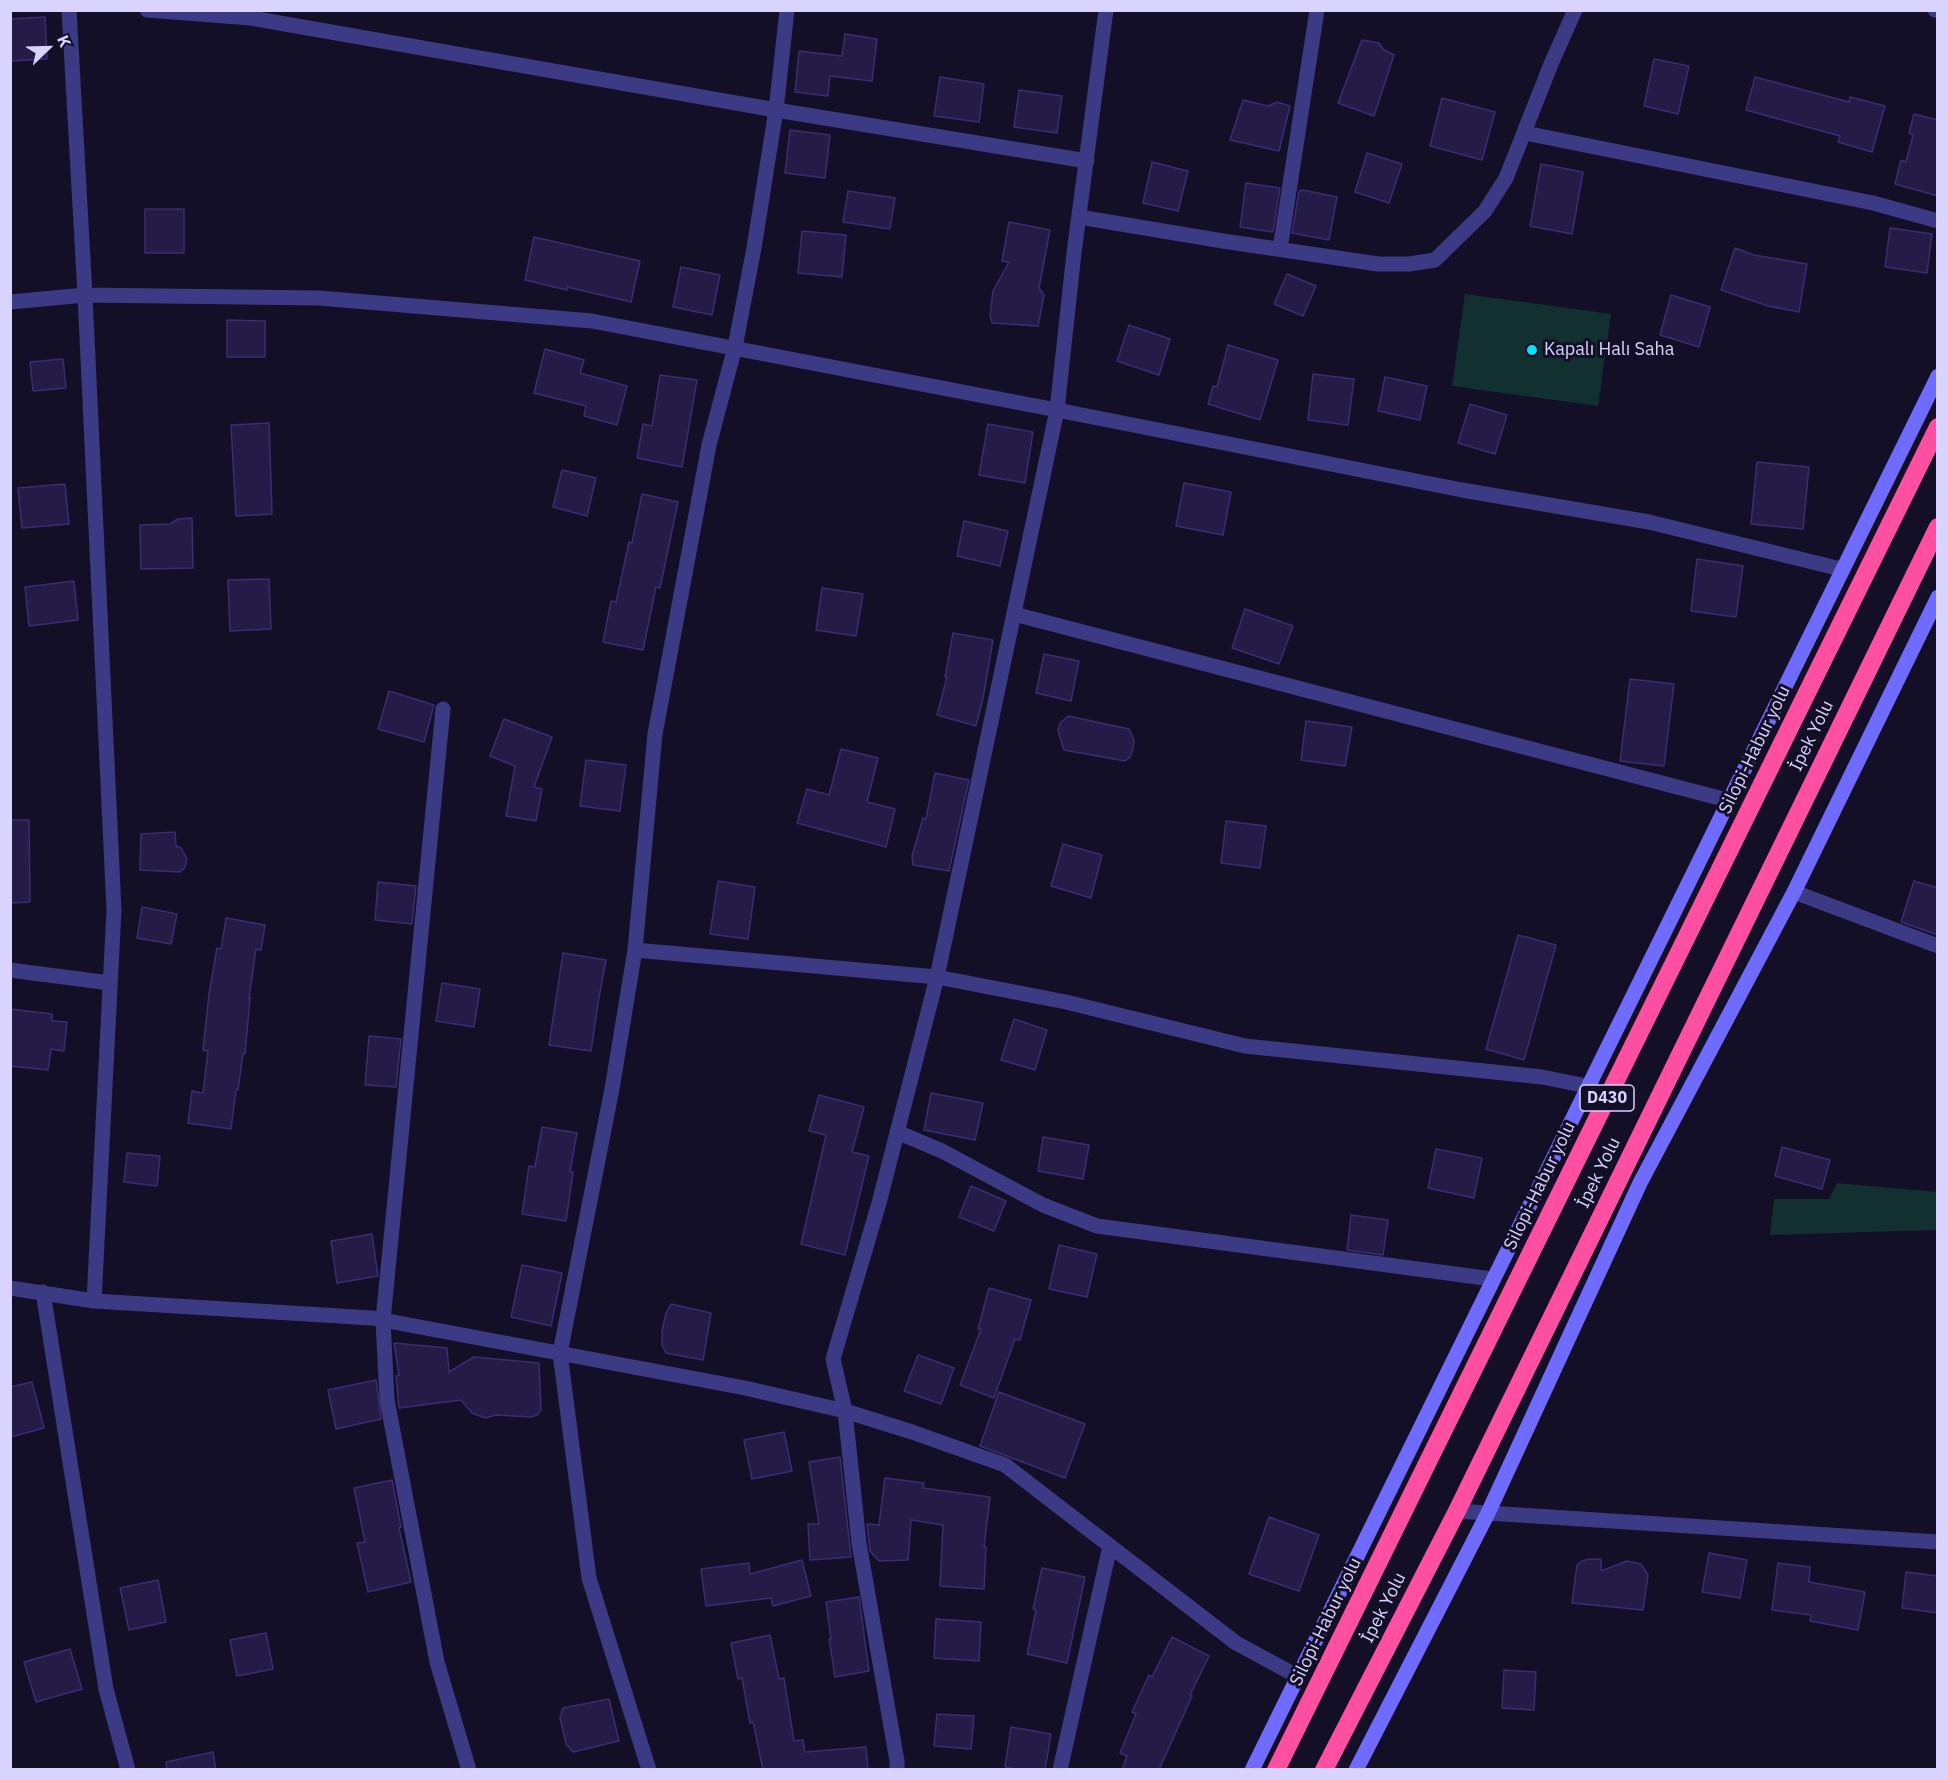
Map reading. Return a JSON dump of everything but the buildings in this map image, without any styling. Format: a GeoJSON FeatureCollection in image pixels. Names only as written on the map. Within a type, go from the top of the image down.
{"type":"FeatureCollection","features":[{"type":"Feature","properties":{"kind":"highway","name":"Silopi-Habur yolu"},"geometry":{"type":"LineString","coordinates":[[1276,1770],[1938,427]]}},
{"type":"Feature","properties":{"kind":"highway","name":"İpek Yolu"},"geometry":{"type":"LineString","coordinates":[[1324,1770],[1457,1511],[1938,527]]}},
{"type":"Feature","properties":{"kind":"street"},"geometry":{"type":"LineString","coordinates":[[69,10],[114,910],[94,1301]]}},
{"type":"Feature","properties":{"kind":"street"},"geometry":{"type":"LineString","coordinates":[[147,10],[250,18],[776,110],[1087,161]]}},
{"type":"Feature","properties":{"kind":"street"},"geometry":{"type":"LineString","coordinates":[[649,1770],[589,1578],[560,1353],[612,1089],[635,950],[655,734],[709,445],[735,347],[754,248],[776,110],[787,10]]}},
{"type":"Feature","properties":{"kind":"street"},"geometry":{"type":"LineString","coordinates":[[897,1770],[860,1543],[845,1411],[833,1359],[879,1203],[937,977],[1057,410],[1106,10]]}},
{"type":"Feature","properties":{"kind":"street"},"geometry":{"type":"LineString","coordinates":[[1280,249],[1317,10]]}},
{"type":"Feature","properties":{"kind":"street"},"geometry":{"type":"LineString","coordinates":[[1079,216],[1378,264],[1409,264],[1435,260],[1485,211],[1506,178],[1575,10]]}},
{"type":"Feature","properties":{"kind":"street"},"geometry":{"type":"LineString","coordinates":[[1524,132],[1873,203],[1938,221]]}},
{"type":"Feature","properties":{"kind":"street"},"geometry":{"type":"LineString","coordinates":[[10,302],[85,296],[319,298],[592,321],[1462,490],[1649,522],[1841,570]]}},
{"type":"Feature","properties":{"kind":"street"},"geometry":{"type":"LineString","coordinates":[[1252,1770],[1938,376]]}},
{"type":"Feature","properties":{"kind":"street"},"geometry":{"type":"LineString","coordinates":[[1356,1770],[1488,1513],[1640,1184],[1794,892],[1938,597]]}},
{"type":"Feature","properties":{"kind":"street"},"geometry":{"type":"LineString","coordinates":[[1014,614],[1727,801]]}},
{"type":"Feature","properties":{"kind":"street"},"geometry":{"type":"LineString","coordinates":[[443,709],[383,1320],[387,1400],[437,1662],[468,1770]]}},
{"type":"Feature","properties":{"kind":"street"},"geometry":{"type":"LineString","coordinates":[[1794,892],[1938,946]]}},
{"type":"Feature","properties":{"kind":"street"},"geometry":{"type":"LineString","coordinates":[[635,950],[937,977],[1066,1002],[1245,1046],[1542,1077],[1587,1086]]}},
{"type":"Feature","properties":{"kind":"street"},"geometry":{"type":"LineString","coordinates":[[10,970],[110,983]]}},
{"type":"Feature","properties":{"kind":"street"},"geometry":{"type":"LineString","coordinates":[[897,1132],[942,1152],[1043,1205],[1097,1226],[1492,1279]]}},
{"type":"Feature","properties":{"kind":"street"},"geometry":{"type":"LineString","coordinates":[[10,1288],[94,1301],[383,1320],[745,1388],[845,1411],[1005,1465],[1236,1643],[1297,1676]]}},
{"type":"Feature","properties":{"kind":"street"},"geometry":{"type":"LineString","coordinates":[[43,1292],[106,1689],[128,1770]]}},
{"type":"Feature","properties":{"kind":"street"},"geometry":{"type":"LineString","coordinates":[[1457,1511],[1938,1542]]}},
{"type":"Feature","properties":{"kind":"street"},"geometry":{"type":"LineString","coordinates":[[1060,1770],[1110,1546]]}},
{"type":"Feature","properties":{"kind":"green space","name":"Kapalı Halı Saha"},"geometry":{"type":"Polygon","coordinates":[[[1465,294],[1611,314],[1598,406],[1452,386],[1465,294]]]}},
{"type":"Feature","properties":{"kind":"green space"},"geometry":{"type":"Polygon","coordinates":[[[1837,1183],[1937,1192],[1937,1230],[1770,1235],[1774,1199],[1829,1199],[1837,1183]]]}},
{"type":"Feature","properties":{"kind":"place","name":"Kapalı Halı Saha"},"geometry":{"type":"Point","coordinates":[1532,350]}}]}
